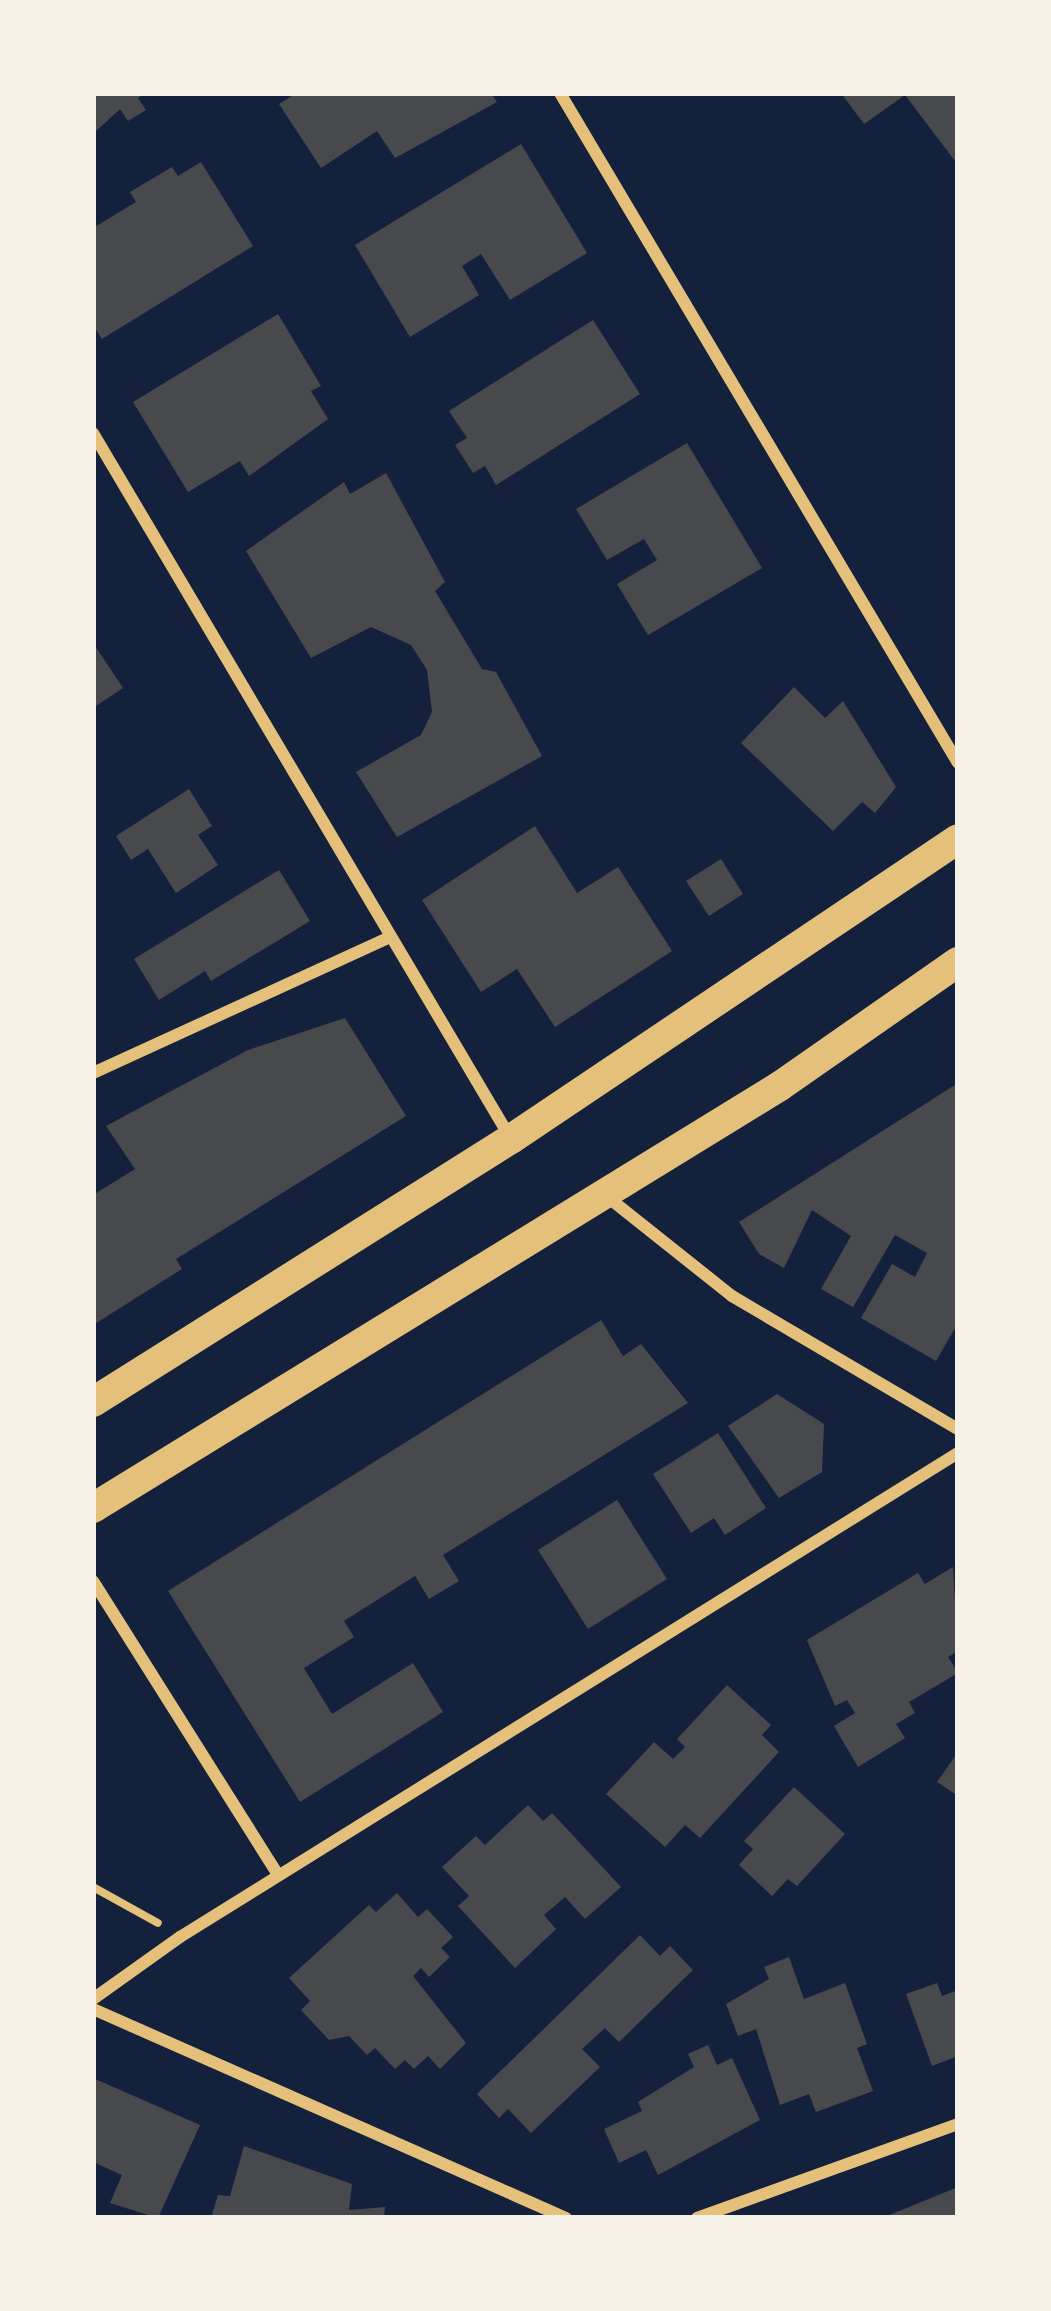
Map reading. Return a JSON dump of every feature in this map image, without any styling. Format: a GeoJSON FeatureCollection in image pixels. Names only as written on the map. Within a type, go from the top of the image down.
{"type":"FeatureCollection","features":[{"type":"Feature","properties":{"kind":"main road"},"geometry":{"type":"LineString","coordinates":[[93,1402],[511,1139],[958,839]]}},
{"type":"Feature","properties":{"kind":"main road"},"geometry":{"type":"LineString","coordinates":[[93,1508],[604,1195],[958,962]]}},
{"type":"Feature","properties":{"kind":"street"},"geometry":{"type":"LineString","coordinates":[[560,93],[958,764]]}},
{"type":"Feature","properties":{"kind":"street"},"geometry":{"type":"LineString","coordinates":[[93,434],[386,938],[511,1139]]}},
{"type":"Feature","properties":{"kind":"street"},"geometry":{"type":"LineString","coordinates":[[93,1073],[386,938]]}},
{"type":"Feature","properties":{"kind":"street"},"geometry":{"type":"LineString","coordinates":[[604,1195],[733,1296],[958,1429]]}},
{"type":"Feature","properties":{"kind":"street"},"geometry":{"type":"LineString","coordinates":[[93,2000],[179,1936],[958,1453]]}},
{"type":"Feature","properties":{"kind":"street"},"geometry":{"type":"LineString","coordinates":[[93,1581],[278,1875]]}},
{"type":"Feature","properties":{"kind":"street"},"geometry":{"type":"LineString","coordinates":[[93,2009],[544,2213],[566,2218]]}},
{"type":"Feature","properties":{"kind":"street"},"geometry":{"type":"LineString","coordinates":[[697,2218],[726,2212],[958,2124]]}},
{"type":"Feature","properties":{"kind":"path"},"geometry":{"type":"LineString","coordinates":[[93,1888],[179,1936]]}},
{"type":"Feature","properties":{"kind":"building"},"geometry":{"type":"Polygon","coordinates":[[[93,93],[146,93],[138,98],[146,110],[128,121],[120,109],[93,134],[93,93]]]}},
{"type":"Feature","properties":{"kind":"building"},"geometry":{"type":"Polygon","coordinates":[[[297,93],[491,93],[497,102],[395,158],[377,131],[321,168],[279,104],[297,93]]]}},
{"type":"Feature","properties":{"kind":"building"},"geometry":{"type":"Polygon","coordinates":[[[841,93],[958,93],[958,165],[905,95],[864,124],[841,93]]]}},
{"type":"Feature","properties":{"kind":"building"},"geometry":{"type":"Polygon","coordinates":[[[521,144],[587,253],[510,300],[481,254],[462,266],[479,295],[410,337],[355,245],[521,144]]]}},
{"type":"Feature","properties":{"kind":"building"},"geometry":{"type":"Polygon","coordinates":[[[201,162],[253,246],[102,339],[93,325],[93,228],[136,202],[130,192],[172,167],[178,176],[201,162]]]}},
{"type":"Feature","properties":{"kind":"building"},"geometry":{"type":"Polygon","coordinates":[[[278,314],[321,386],[311,391],[328,419],[249,476],[240,461],[188,492],[133,402],[278,314]]]}},
{"type":"Feature","properties":{"kind":"building"},"geometry":{"type":"Polygon","coordinates":[[[593,320],[640,394],[496,485],[485,466],[473,473],[455,445],[467,438],[449,411],[593,320]]]}},
{"type":"Feature","properties":{"kind":"building"},"geometry":{"type":"Polygon","coordinates":[[[687,443],[762,568],[648,635],[617,584],[657,560],[644,539],[607,560],[576,509],[687,443]]]}},
{"type":"Feature","properties":{"kind":"building"},"geometry":{"type":"Polygon","coordinates":[[[386,473],[445,582],[435,591],[482,669],[496,672],[542,756],[397,837],[356,772],[421,735],[432,712],[427,670],[411,645],[371,627],[311,658],[246,551],[344,482],[350,494],[386,473]]]}},
{"type":"Feature","properties":{"kind":"building"},"geometry":{"type":"Polygon","coordinates":[[[93,643],[123,688],[93,708],[93,643]]]}},
{"type":"Feature","properties":{"kind":"building"},"geometry":{"type":"Polygon","coordinates":[[[794,687],[825,718],[843,701],[896,787],[875,813],[862,802],[833,831],[741,743],[794,687]]]}},
{"type":"Feature","properties":{"kind":"building"},"geometry":{"type":"Polygon","coordinates":[[[189,789],[212,826],[198,835],[218,865],[176,893],[148,849],[131,860],[116,836],[189,789]]]}},
{"type":"Feature","properties":{"kind":"building"},"geometry":{"type":"Polygon","coordinates":[[[535,826],[577,893],[618,867],[672,951],[555,1027],[517,969],[481,992],[422,900],[535,826]]]}},
{"type":"Feature","properties":{"kind":"building"},"geometry":{"type":"Polygon","coordinates":[[[721,859],[743,894],[709,916],[686,881],[721,859]]]}},
{"type":"Feature","properties":{"kind":"building"},"geometry":{"type":"Polygon","coordinates":[[[279,870],[310,921],[211,981],[205,971],[159,1000],[134,959],[279,870]]]}},
{"type":"Feature","properties":{"kind":"building"},"geometry":{"type":"Polygon","coordinates":[[[345,1018],[406,1116],[176,1259],[182,1269],[93,1325],[93,1195],[135,1169],[106,1126],[248,1050],[345,1018]]]}},
{"type":"Feature","properties":{"kind":"building"},"geometry":{"type":"Polygon","coordinates":[[[958,1083],[958,1323],[936,1361],[861,1318],[892,1264],[915,1277],[927,1253],[895,1235],[853,1307],[821,1289],[851,1236],[812,1210],[784,1268],[759,1254],[739,1222],[958,1083]]]}},
{"type":"Feature","properties":{"kind":"building"},"geometry":{"type":"Polygon","coordinates":[[[601,1320],[623,1356],[641,1344],[688,1403],[443,1555],[459,1581],[429,1599],[415,1576],[344,1621],[354,1637],[304,1668],[332,1714],[413,1663],[443,1712],[300,1802],[168,1591],[601,1320]]]}},
{"type":"Feature","properties":{"kind":"building"},"geometry":{"type":"Polygon","coordinates":[[[777,1394],[824,1424],[822,1472],[779,1498],[728,1426],[777,1394]]]}},
{"type":"Feature","properties":{"kind":"building"},"geometry":{"type":"Polygon","coordinates":[[[718,1433],[766,1508],[725,1535],[714,1518],[691,1533],[653,1474],[718,1433]]]}},
{"type":"Feature","properties":{"kind":"building"},"geometry":{"type":"Polygon","coordinates":[[[617,1500],[667,1579],[588,1629],[538,1550],[617,1500]]]}},
{"type":"Feature","properties":{"kind":"building"},"geometry":{"type":"Polygon","coordinates":[[[953,1567],[958,1651],[948,1657],[958,1673],[909,1702],[915,1713],[896,1724],[905,1738],[858,1767],[834,1726],[855,1713],[847,1700],[835,1706],[807,1640],[918,1573],[925,1584],[953,1567]]]}},
{"type":"Feature","properties":{"kind":"building"},"geometry":{"type":"Polygon","coordinates":[[[727,1685],[771,1725],[762,1735],[779,1752],[700,1838],[685,1825],[665,1847],[606,1794],[654,1742],[673,1759],[685,1747],[677,1739],[727,1685]]]}},
{"type":"Feature","properties":{"kind":"building"},"geometry":{"type":"Polygon","coordinates":[[[958,1752],[958,1796],[937,1782],[958,1752]]]}},
{"type":"Feature","properties":{"kind":"building"},"geometry":{"type":"Polygon","coordinates":[[[794,1787],[845,1834],[797,1886],[788,1879],[772,1896],[739,1865],[753,1849],[744,1841],[794,1787]]]}},
{"type":"Feature","properties":{"kind":"building"},"geometry":{"type":"Polygon","coordinates":[[[528,1805],[543,1821],[552,1813],[621,1887],[585,1919],[565,1897],[544,1915],[556,1929],[515,1968],[458,1906],[469,1896],[442,1867],[476,1836],[485,1845],[528,1805]]]}},
{"type":"Feature","properties":{"kind":"building"},"geometry":{"type":"Polygon","coordinates":[[[397,1893],[418,1917],[427,1909],[453,1937],[441,1948],[450,1957],[429,1977],[421,1968],[413,1976],[466,2043],[440,2069],[428,2056],[414,2069],[405,2060],[395,2069],[375,2048],[367,2055],[349,2036],[329,2040],[301,2010],[310,2001],[289,1978],[369,1905],[376,1912],[397,1893]]]}},
{"type":"Feature","properties":{"kind":"building"},"geometry":{"type":"Polygon","coordinates":[[[640,1935],[660,1956],[670,1946],[693,1970],[619,2042],[605,2028],[582,2049],[600,2067],[531,2133],[508,2109],[499,2118],[477,2094],[640,1935]]]}},
{"type":"Feature","properties":{"kind":"building"},"geometry":{"type":"Polygon","coordinates":[[[789,1957],[804,1999],[845,1983],[867,2044],[857,2048],[873,2091],[816,2112],[809,2094],[780,2105],[756,2029],[738,2036],[726,2004],[769,1979],[764,1967],[789,1957]]]}},
{"type":"Feature","properties":{"kind":"building"},"geometry":{"type":"Polygon","coordinates":[[[937,1983],[942,1996],[958,1990],[958,2056],[932,2066],[906,1994],[937,1983]]]}},
{"type":"Feature","properties":{"kind":"building"},"geometry":{"type":"Polygon","coordinates":[[[708,2045],[717,2065],[732,2058],[760,2120],[658,2175],[646,2150],[619,2163],[604,2129],[642,2111],[638,2102],[694,2067],[688,2054],[708,2045]]]}},
{"type":"Feature","properties":{"kind":"building"},"geometry":{"type":"Polygon","coordinates":[[[93,2078],[200,2125],[158,2218],[110,2203],[122,2175],[93,2162],[93,2078]]]}},
{"type":"Feature","properties":{"kind":"building"},"geometry":{"type":"Polygon","coordinates":[[[244,2146],[352,2184],[349,2210],[385,2207],[384,2218],[211,2218],[218,2195],[230,2196],[244,2146]]]}},
{"type":"Feature","properties":{"kind":"building"},"geometry":{"type":"Polygon","coordinates":[[[958,2187],[958,2218],[882,2218],[958,2187]]]}}]}
